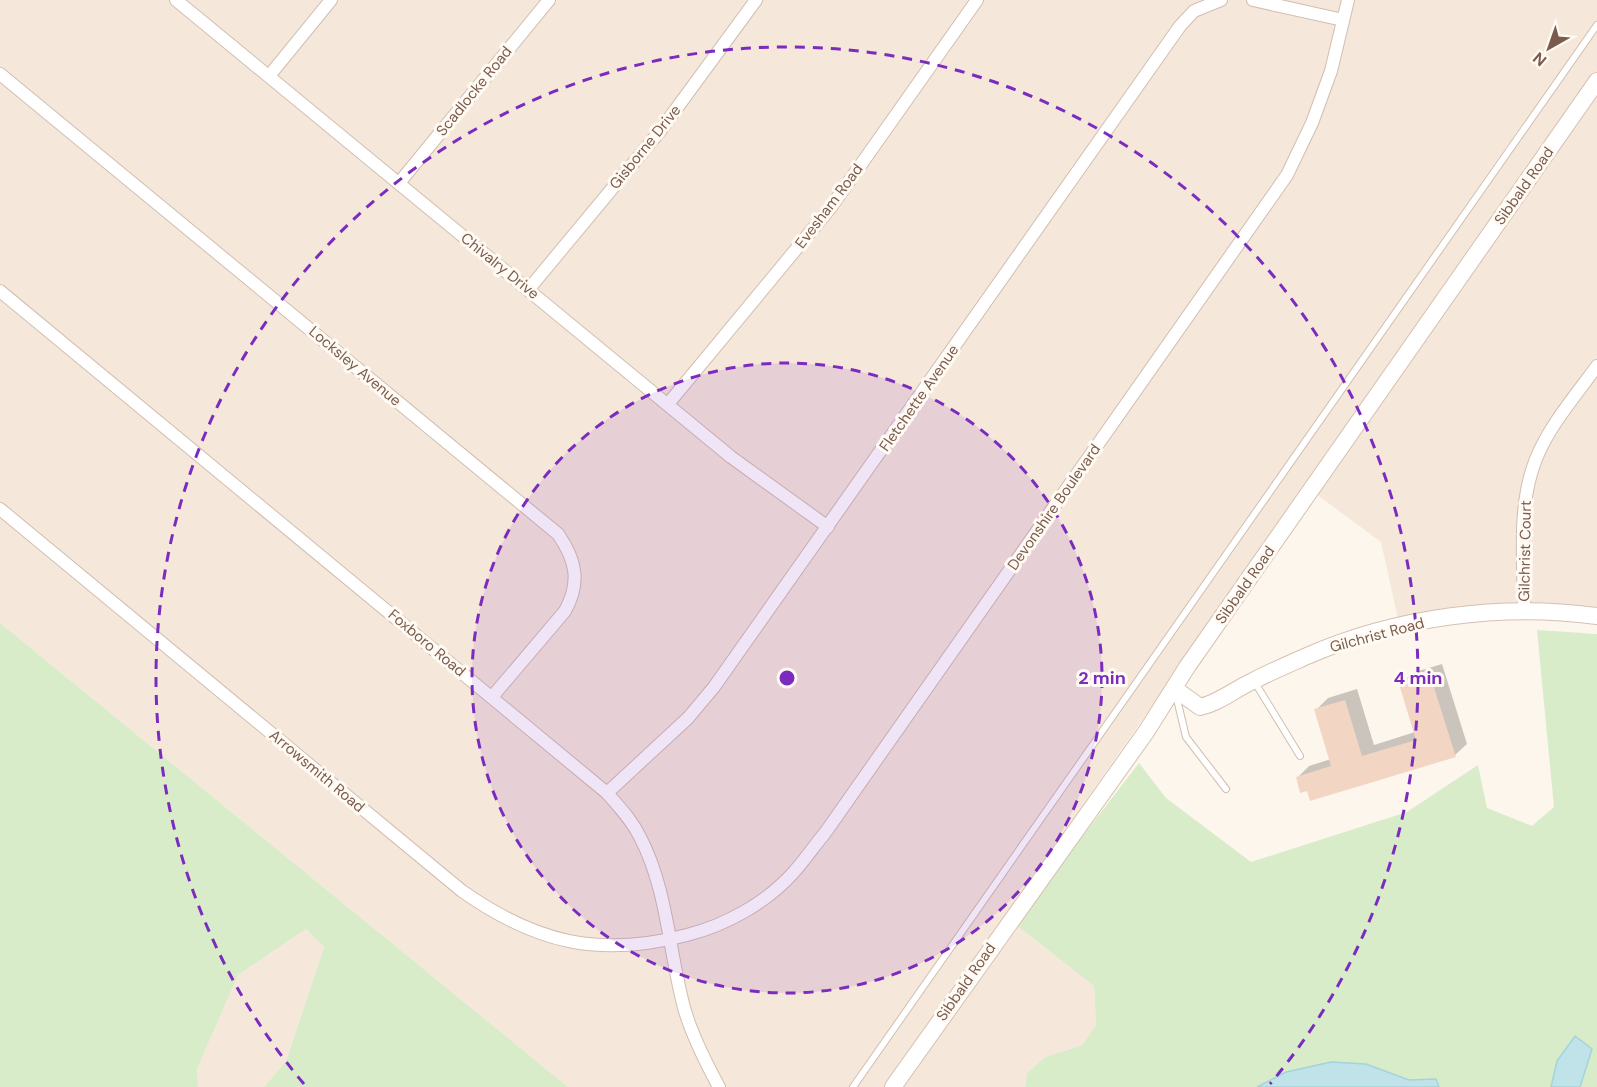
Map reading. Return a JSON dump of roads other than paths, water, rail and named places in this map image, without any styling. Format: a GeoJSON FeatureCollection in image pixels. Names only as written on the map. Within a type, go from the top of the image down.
{"type":"FeatureCollection","features":[{"type":"Feature","properties":{"kind":"street","name":"Chivalry Drive"},"geometry":{"type":"LineString","coordinates":[[176,0],[757,477],[828,527]]}},
{"type":"Feature","properties":{"kind":"street"},"geometry":{"type":"LineString","coordinates":[[269,76],[332,0]]}},
{"type":"Feature","properties":{"kind":"street","name":"Scadlocke Road"},"geometry":{"type":"LineString","coordinates":[[399,183],[549,0]]}},
{"type":"Feature","properties":{"kind":"street","name":"Gisborne Drive"},"geometry":{"type":"LineString","coordinates":[[528,290],[660,131],[756,0]]}},
{"type":"Feature","properties":{"kind":"street","name":"Evesham Road"},"geometry":{"type":"LineString","coordinates":[[668,404],[831,207],[977,0]]}},
{"type":"Feature","properties":{"kind":"street","name":"Fletchette Avenue"},"geometry":{"type":"LineString","coordinates":[[607,792],[688,718],[714,687],[1180,26],[1194,12],[1221,0]]}},
{"type":"Feature","properties":{"kind":"street"},"geometry":{"type":"LineString","coordinates":[[1253,0],[1343,20]]}},
{"type":"Feature","properties":{"kind":"street","name":"Devonshire Boulevard"},"geometry":{"type":"LineString","coordinates":[[671,939],[711,929],[769,895],[793,874],[825,833],[1287,175],[1324,92],[1348,0]]}},
{"type":"Feature","properties":{"kind":"street","name":"Locksley Avenue"},"geometry":{"type":"LineString","coordinates":[[0,74],[558,534],[574,562],[576,580],[573,596],[565,611],[492,697]]}},
{"type":"Feature","properties":{"kind":"street","name":"Sibbald Road"},"geometry":{"type":"LineString","coordinates":[[893,1087],[1175,689],[1597,81]]}},
{"type":"Feature","properties":{"kind":"street","name":"Foxboro Road"},"geometry":{"type":"LineString","coordinates":[[0,291],[607,792],[628,817],[648,853],[671,939],[685,1010],[696,1044],[720,1087]]}},
{"type":"Feature","properties":{"kind":"street","name":"Gilchrist Court"},"geometry":{"type":"LineString","coordinates":[[1524,611],[1524,543],[1528,484],[1536,458],[1597,366]]}},
{"type":"Feature","properties":{"kind":"street","name":"Arrowsmith Road"},"geometry":{"type":"LineString","coordinates":[[0,509],[462,891],[490,911],[548,936],[581,944],[612,947],[639,946],[671,939]]}},
{"type":"Feature","properties":{"kind":"street","name":"Gilchrist Road"},"geometry":{"type":"LineString","coordinates":[[1175,689],[1200,706],[1210,705],[1253,680],[1327,648],[1388,629],[1468,614],[1524,611],[1597,616]]}},
{"type":"Feature","properties":{"kind":"lane"},"geometry":{"type":"LineString","coordinates":[[853,1087],[1597,25]]}},
{"type":"Feature","properties":{"kind":"lane"},"geometry":{"type":"LineString","coordinates":[[1253,680],[1300,756]]}},
{"type":"Feature","properties":{"kind":"lane"},"geometry":{"type":"LineString","coordinates":[[1175,689],[1186,737],[1226,789]]}},
{"type":"Feature","properties":{"kind":"water"},"geometry":{"type":"Polygon","coordinates":[[[1575,1036],[1592,1049],[1580,1087],[1551,1087],[1557,1061],[1575,1036]]]}},
{"type":"Feature","properties":{"kind":"water"},"geometry":{"type":"Polygon","coordinates":[[[1331,1062],[1366,1064],[1409,1080],[1436,1079],[1439,1087],[1257,1087],[1286,1072],[1331,1062]]]}}]}
